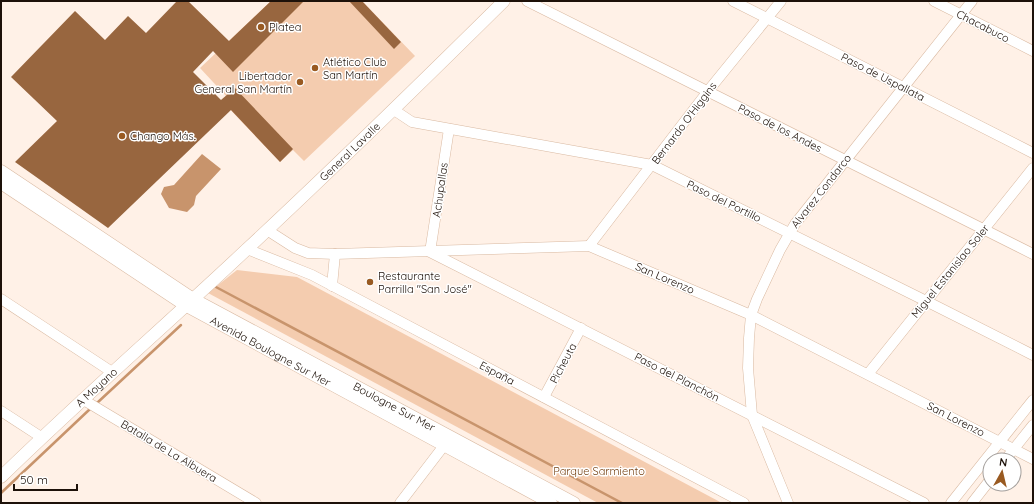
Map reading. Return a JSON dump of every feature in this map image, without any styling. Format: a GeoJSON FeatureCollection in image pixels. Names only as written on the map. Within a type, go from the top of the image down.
{"type":"FeatureCollection","features":[{"type":"Feature","properties":{"kind":"main road","name":"General Lavalle"},"geometry":{"type":"LineString","coordinates":[[189,302],[394,110],[504,1]]}},
{"type":"Feature","properties":{"kind":"main road"},"geometry":{"type":"LineString","coordinates":[[1,171],[189,302]]}},
{"type":"Feature","properties":{"kind":"main road"},"geometry":{"type":"LineString","coordinates":[[1,183],[189,302]]}},
{"type":"Feature","properties":{"kind":"main road","name":"A Moyano"},"geometry":{"type":"LineString","coordinates":[[1,477],[82,399],[189,302]]}},
{"type":"Feature","properties":{"kind":"main road","name":"Boulogne Sur Mer"},"geometry":{"type":"LineString","coordinates":[[189,302],[447,442],[574,503]]}},
{"type":"Feature","properties":{"kind":"main road"},"geometry":{"type":"LineString","coordinates":[[447,442],[551,503]]}},
{"type":"Feature","properties":{"kind":"street","name":"Paso de los Andes"},"geometry":{"type":"LineString","coordinates":[[527,1],[1033,254]]}},
{"type":"Feature","properties":{"kind":"street","name":"Paso de Uspallata"},"geometry":{"type":"LineString","coordinates":[[733,1],[1033,153]]}},
{"type":"Feature","properties":{"kind":"street","name":"Bernardo O'Higgins"},"geometry":{"type":"LineString","coordinates":[[589,246],[708,92],[781,1]]}},
{"type":"Feature","properties":{"kind":"street","name":"Chacabuco"},"geometry":{"type":"LineString","coordinates":[[934,1],[1033,51]]}},
{"type":"Feature","properties":{"kind":"street","name":"Alvarez Condarco"},"geometry":{"type":"LineString","coordinates":[[788,503],[752,416],[748,368],[751,315],[788,233],[972,1]]}},
{"type":"Feature","properties":{"kind":"street","name":"Paso del Portillo"},"geometry":{"type":"LineString","coordinates":[[394,110],[412,122],[652,165],[1033,355]]}},
{"type":"Feature","properties":{"kind":"street","name":"Achupallas"},"geometry":{"type":"LineString","coordinates":[[430,252],[449,129]]}},
{"type":"Feature","properties":{"kind":"street","name":"Miguel Estanislao Soler"},"geometry":{"type":"LineString","coordinates":[[868,374],[1033,168]]}},
{"type":"Feature","properties":{"kind":"street","name":"San Lorenzo"},"geometry":{"type":"LineString","coordinates":[[267,230],[295,248],[308,253],[335,254],[430,252],[589,246],[751,315],[1033,459]]}},
{"type":"Feature","properties":{"kind":"street","name":"España"},"geometry":{"type":"LineString","coordinates":[[247,249],[294,268],[332,286],[744,503]]}},
{"type":"Feature","properties":{"kind":"street","name":"Paso del Planchón"},"geometry":{"type":"LineString","coordinates":[[430,252],[924,503]]}},
{"type":"Feature","properties":{"kind":"street"},"geometry":{"type":"LineString","coordinates":[[332,286],[335,254]]}},
{"type":"Feature","properties":{"kind":"street"},"geometry":{"type":"LineString","coordinates":[[1,299],[112,372]]}},
{"type":"Feature","properties":{"kind":"street","name":"Picheuta"},"geometry":{"type":"LineString","coordinates":[[544,397],[581,328]]}},
{"type":"Feature","properties":{"kind":"street","name":"Batalla de La Albuera"},"geometry":{"type":"LineString","coordinates":[[82,399],[256,503]]}},
{"type":"Feature","properties":{"kind":"street"},"geometry":{"type":"LineString","coordinates":[[951,503],[1033,400]]}},
{"type":"Feature","properties":{"kind":"street"},"geometry":{"type":"LineString","coordinates":[[1,411],[41,438]]}},
{"type":"Feature","properties":{"kind":"street"},"geometry":{"type":"LineString","coordinates":[[1012,452],[1033,425]]}},
{"type":"Feature","properties":{"kind":"street"},"geometry":{"type":"LineString","coordinates":[[400,503],[447,442]]}},
{"type":"Feature","properties":{"kind":"street"},"geometry":{"type":"LineString","coordinates":[[972,503],[982,490]]}},
{"type":"Feature","properties":{"kind":"green space","name":"Atlético Club San Martín"},"geometry":{"type":"Polygon","coordinates":[[[271,1],[362,1],[415,56],[304,161],[293,150],[280,162],[221,100],[226,96],[200,68],[271,1]]]}},
{"type":"Feature","properties":{"kind":"green space","name":"Parque Sarmiento"},"geometry":{"type":"Polygon","coordinates":[[[237,270],[297,277],[722,503],[598,503],[208,293],[237,270]]]}},
{"type":"Feature","properties":{"kind":"shaded area"},"geometry":{"type":"Polygon","coordinates":[[[202,154],[221,169],[196,196],[194,205],[187,212],[169,208],[161,194],[164,187],[174,185],[202,154]]]}},
{"type":"Feature","properties":{"kind":"building","name":"Chango Más."},"geometry":{"type":"Polygon","coordinates":[[[177,1],[188,1],[229,41],[271,1],[304,1],[233,72],[213,51],[193,72],[221,100],[235,88],[293,149],[280,162],[231,110],[108,228],[15,162],[57,121],[11,77],[75,11],[105,40],[128,16],[146,33],[177,1]]]}},
{"type":"Feature","properties":{"kind":"building"},"geometry":{"type":"Polygon","coordinates":[[[349,1],[362,1],[401,42],[394,49],[349,1]]]}},
{"type":"Feature","properties":{"kind":"waterway"},"geometry":{"type":"LineString","coordinates":[[214,286],[622,503]]}},
{"type":"Feature","properties":{"kind":"waterway"},"geometry":{"type":"LineString","coordinates":[[97,403],[181,325]]}},
{"type":"Feature","properties":{"kind":"waterway"},"geometry":{"type":"LineString","coordinates":[[1,493],[90,409]]}},
{"type":"Feature","properties":{"kind":"place","name":"Platea"},"geometry":{"type":"Point","coordinates":[261,27]}},
{"type":"Feature","properties":{"kind":"place","name":"Atlético Club San Martín"},"geometry":{"type":"Point","coordinates":[315,68]}},
{"type":"Feature","properties":{"kind":"place","name":"Libertador General San Martín"},"geometry":{"type":"Point","coordinates":[300,82]}},
{"type":"Feature","properties":{"kind":"place","name":"Chango Más."},"geometry":{"type":"Point","coordinates":[122,136]}},
{"type":"Feature","properties":{"kind":"place","name":"Restaurante Parrilla \"San José\""},"geometry":{"type":"Point","coordinates":[370,282]}}]}
